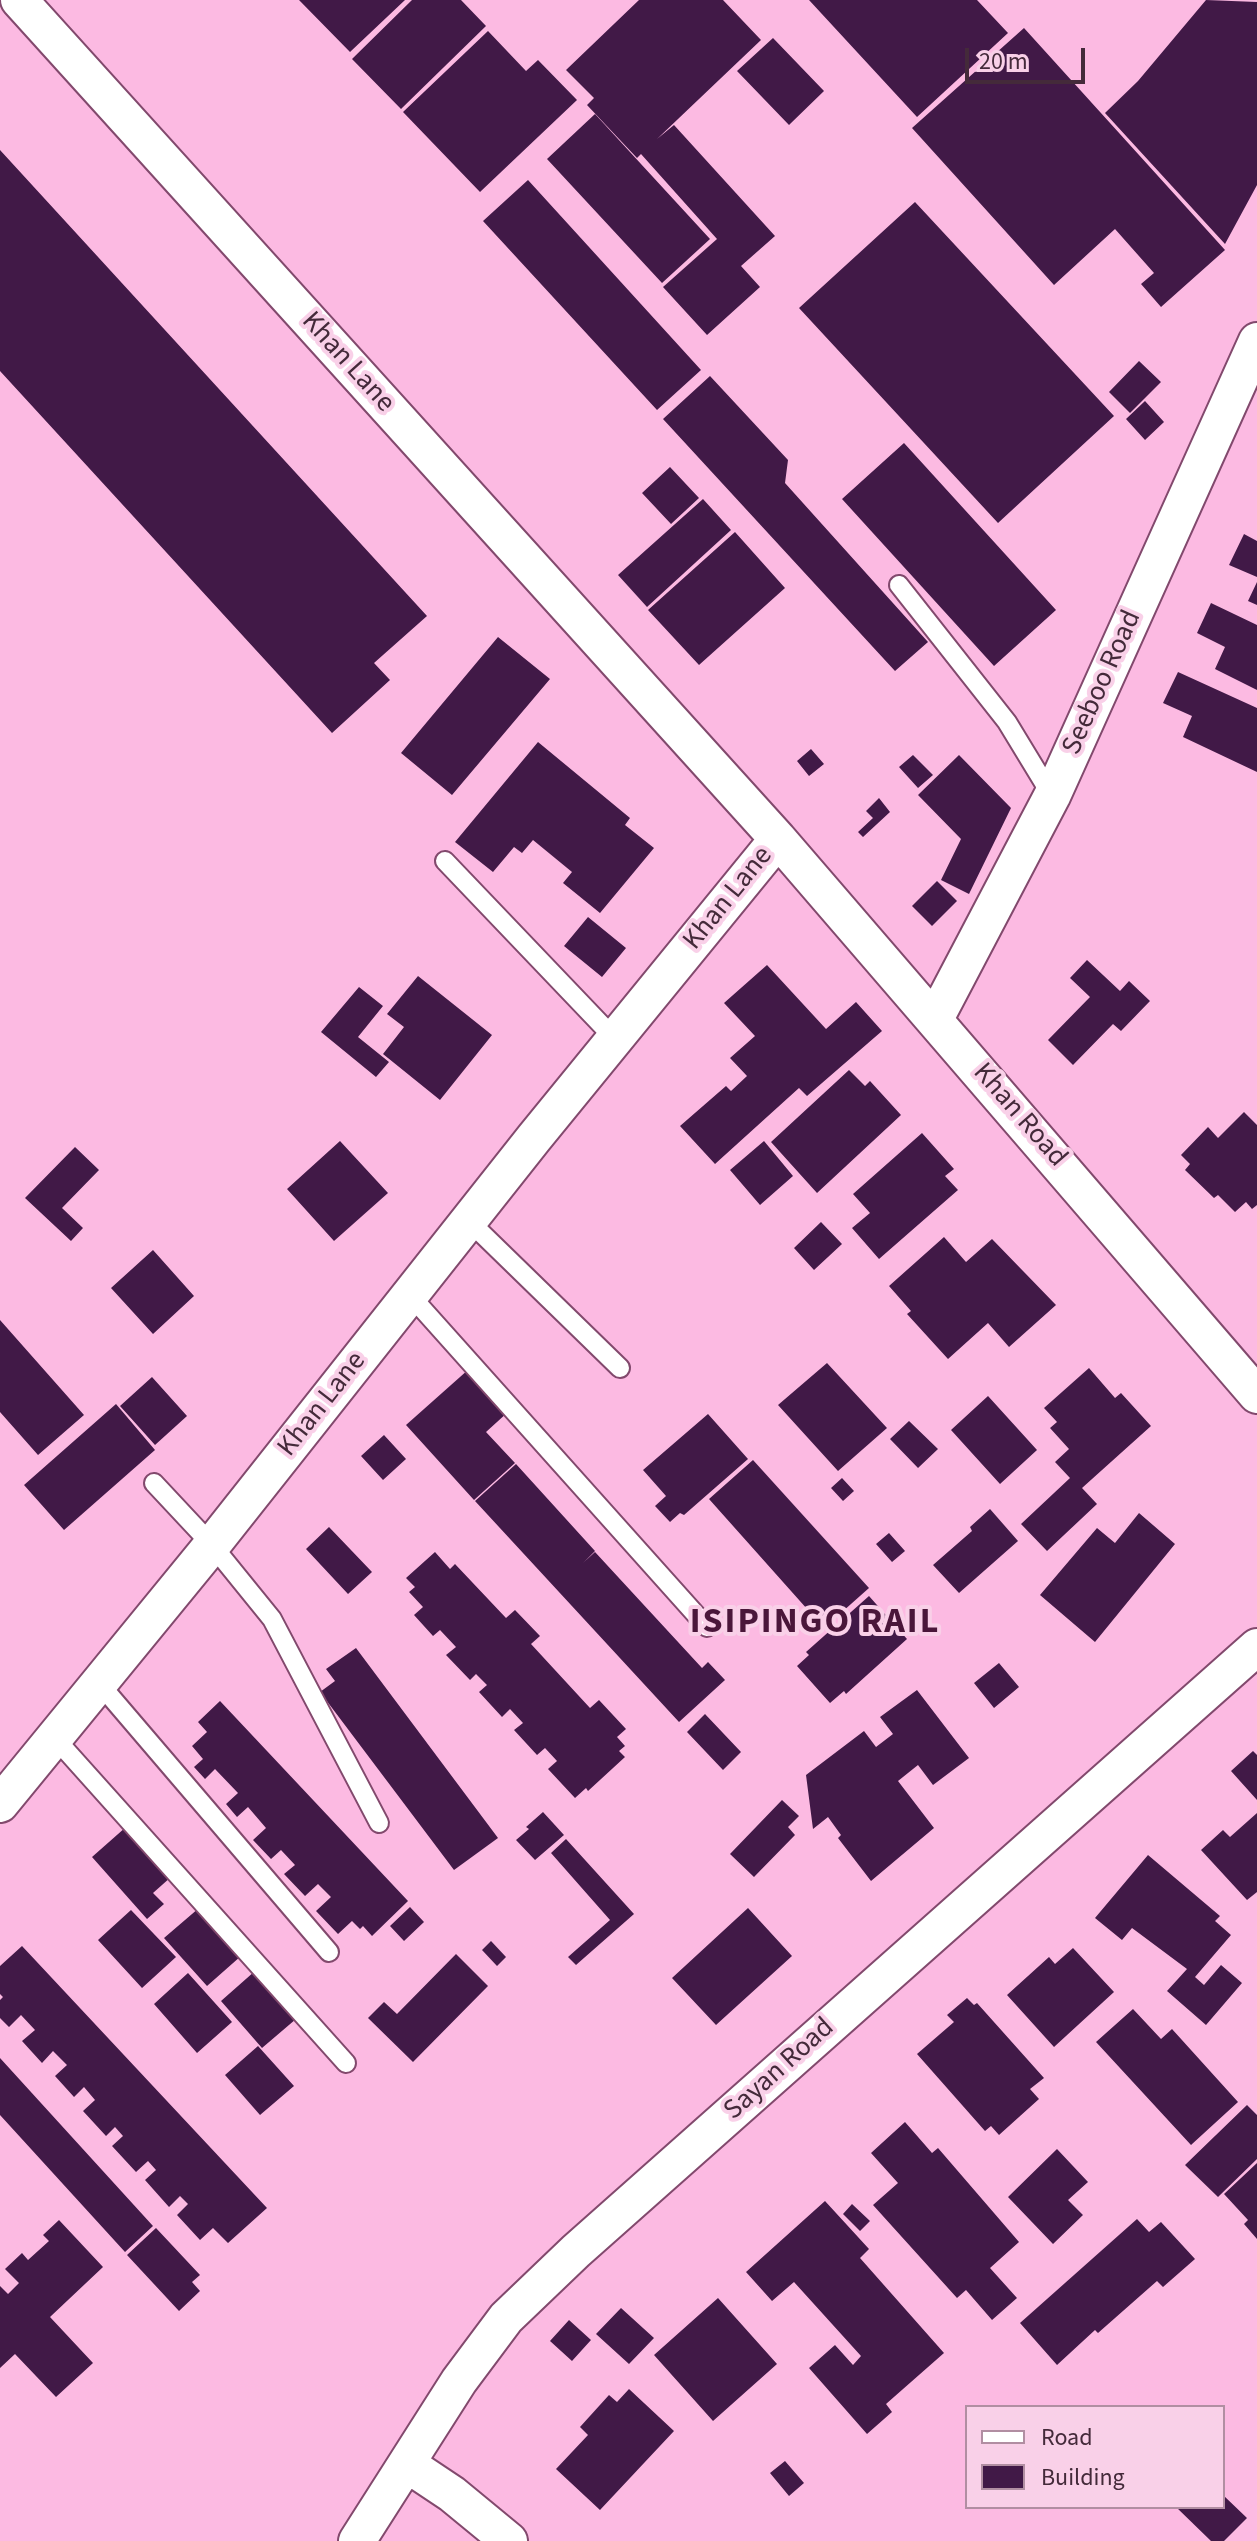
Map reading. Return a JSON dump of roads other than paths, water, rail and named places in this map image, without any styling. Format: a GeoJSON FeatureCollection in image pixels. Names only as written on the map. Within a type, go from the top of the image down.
{"type":"FeatureCollection","features":[{"type":"Feature","properties":{"kind":"street","name":"Khan Lane"},"geometry":{"type":"LineString","coordinates":[[2,1798],[212,1545],[778,839],[19,0]]}},
{"type":"Feature","properties":{"kind":"street","name":"Seeboo Road"},"geometry":{"type":"LineString","coordinates":[[935,1019],[1052,796],[1257,341]]}},
{"type":"Feature","properties":{"kind":"street","name":"Khan Road"},"geometry":{"type":"LineString","coordinates":[[778,839],[1257,1395]]}},
{"type":"Feature","properties":{"kind":"street","name":"Sayan Road"},"geometry":{"type":"LineString","coordinates":[[357,2541],[459,2381],[506,2318],[566,2261],[1257,1647]]}},
{"type":"Feature","properties":{"kind":"street"},"geometry":{"type":"LineString","coordinates":[[407,2464],[452,2494],[509,2541]]}},
{"type":"Feature","properties":{"kind":"lane"},"geometry":{"type":"LineString","coordinates":[[899,585],[1007,722],[1052,796]]}},
{"type":"Feature","properties":{"kind":"lane"},"geometry":{"type":"LineString","coordinates":[[445,861],[615,1039]]}},
{"type":"Feature","properties":{"kind":"lane"},"geometry":{"type":"LineString","coordinates":[[469,1221],[620,1368]]}},
{"type":"Feature","properties":{"kind":"lane"},"geometry":{"type":"LineString","coordinates":[[410,1295],[707,1627]]}},
{"type":"Feature","properties":{"kind":"lane"},"geometry":{"type":"LineString","coordinates":[[154,1483],[212,1545],[272,1619],[379,1823]]}},
{"type":"Feature","properties":{"kind":"lane"},"geometry":{"type":"LineString","coordinates":[[99,1683],[329,1952]]}},
{"type":"Feature","properties":{"kind":"lane"},"geometry":{"type":"LineString","coordinates":[[54,1737],[346,2063]]}},
{"type":"Feature","properties":{"kind":"district","name":"ISIPINGO RAIL"},"geometry":{"type":"Point","coordinates":[815,1624]}}]}
